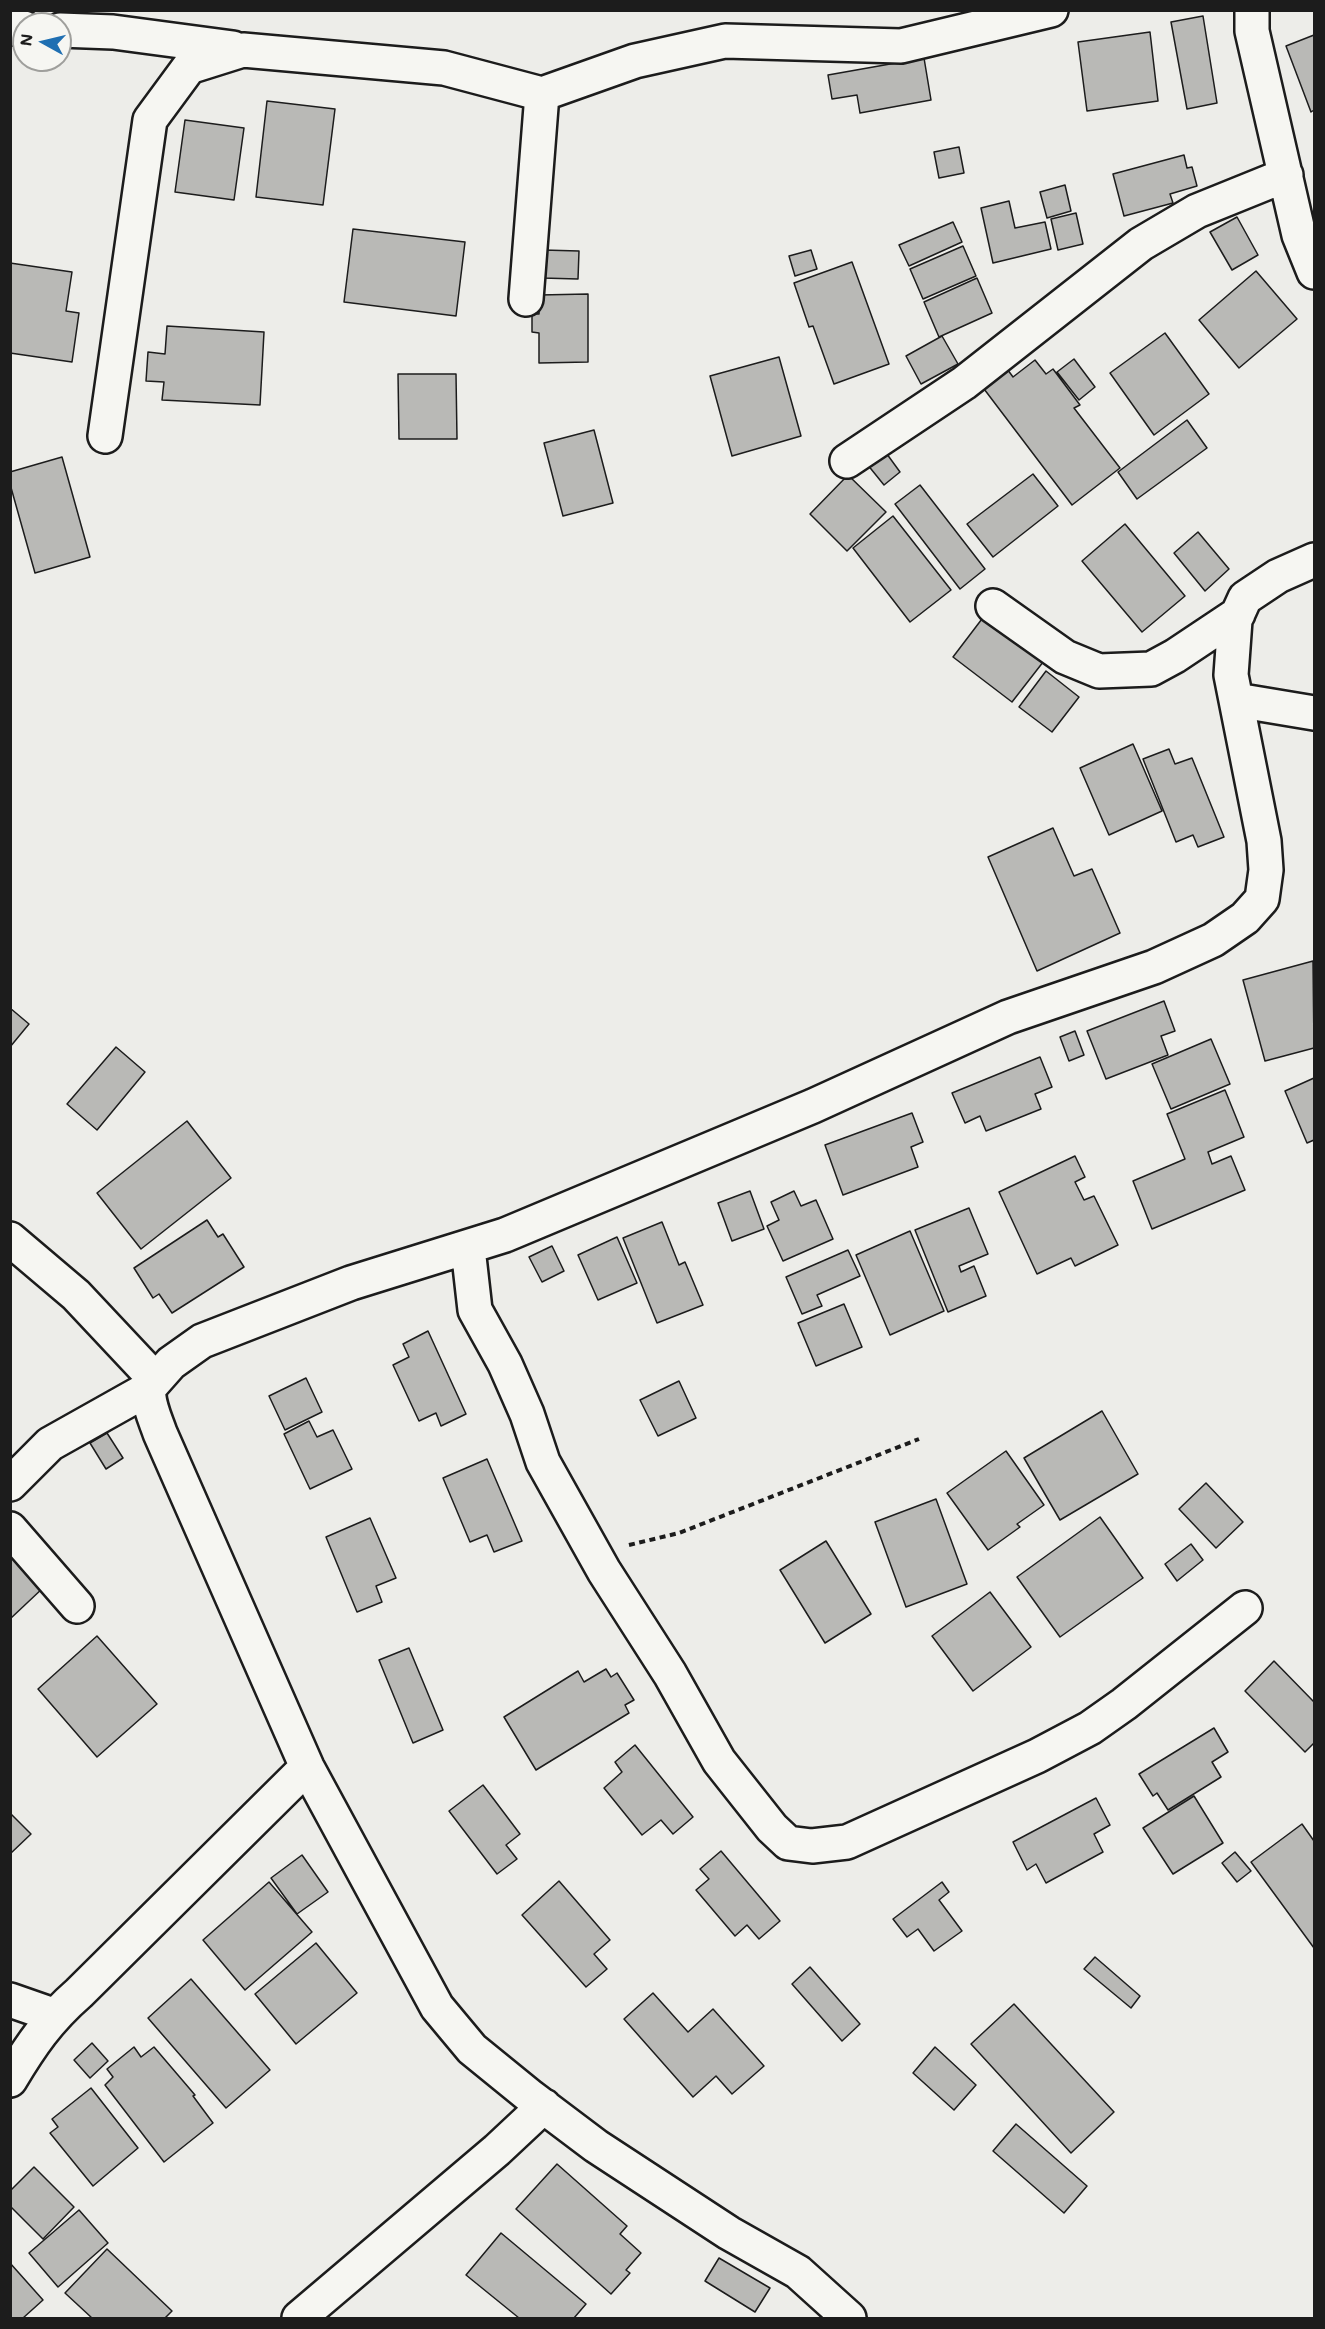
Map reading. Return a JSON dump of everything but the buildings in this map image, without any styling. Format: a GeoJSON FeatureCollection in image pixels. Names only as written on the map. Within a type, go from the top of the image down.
{"type":"FeatureCollection","features":[{"type":"Feature","properties":{"kind":"street"},"geometry":{"type":"LineString","coordinates":[[72,30],[113,32],[243,50],[444,68],[543,94],[635,61],[724,41],[901,46],[1052,10]]}},
{"type":"Feature","properties":{"kind":"street"},"geometry":{"type":"LineString","coordinates":[[1252,10],[1252,31],[1299,235],[1314,272]]}},
{"type":"Feature","properties":{"kind":"street"},"geometry":{"type":"LineString","coordinates":[[105,436],[150,120],[189,67],[243,50]]}},
{"type":"Feature","properties":{"kind":"street"},"geometry":{"type":"LineString","coordinates":[[526,299],[543,94]]}},
{"type":"Feature","properties":{"kind":"street"},"geometry":{"type":"LineString","coordinates":[[847,461],[964,383],[1141,244],[1197,211],[1287,175]]}},
{"type":"Feature","properties":{"kind":"street"},"geometry":{"type":"LineString","coordinates":[[10,1484],[50,1444],[157,1376],[202,1341],[351,1283],[505,1235],[813,1106],[1008,1017],[1154,967],[1213,940],[1245,918],[1262,898],[1266,870],[1264,841],[1231,675],[1238,614],[1245,598],[1278,576],[1314,560]]}},
{"type":"Feature","properties":{"kind":"street"},"geometry":{"type":"LineString","coordinates":[[993,606],[1065,657],[1100,671],[1150,669],[1175,656],[1238,614]]}},
{"type":"Feature","properties":{"kind":"street"},"geometry":{"type":"LineString","coordinates":[[1236,700],[1314,712]]}},
{"type":"Feature","properties":{"kind":"street"},"geometry":{"type":"LineString","coordinates":[[10,1239],[76,1295],[157,1376],[160,1433],[307,1767],[437,2007],[472,2049],[596,2146],[729,2233],[798,2272],[849,2319]]}},
{"type":"Feature","properties":{"kind":"street"},"geometry":{"type":"LineString","coordinates":[[468,1248],[475,1311],[505,1364],[527,1414],[543,1462],[719,1761],[772,1828],[788,1843],[812,1846],[847,1842],[1027,1761],[1090,1728],[1245,1608]]}},
{"type":"Feature","properties":{"kind":"street"},"geometry":{"type":"LineString","coordinates":[[10,1529],[77,1606]]}},
{"type":"Feature","properties":{"kind":"street"},"geometry":{"type":"LineString","coordinates":[[10,2080],[32,2043],[53,2015],[79,1993],[307,1767]]}},
{"type":"Feature","properties":{"kind":"street"},"geometry":{"type":"LineString","coordinates":[[10,2000],[53,2015]]}},
{"type":"Feature","properties":{"kind":"street"},"geometry":{"type":"LineString","coordinates":[[299,2319],[497,2150],[544,2106]]}},
{"type":"Feature","properties":{"kind":"path"},"geometry":{"type":"LineString","coordinates":[[593,1550],[679,1533],[919,1439]]}}]}
